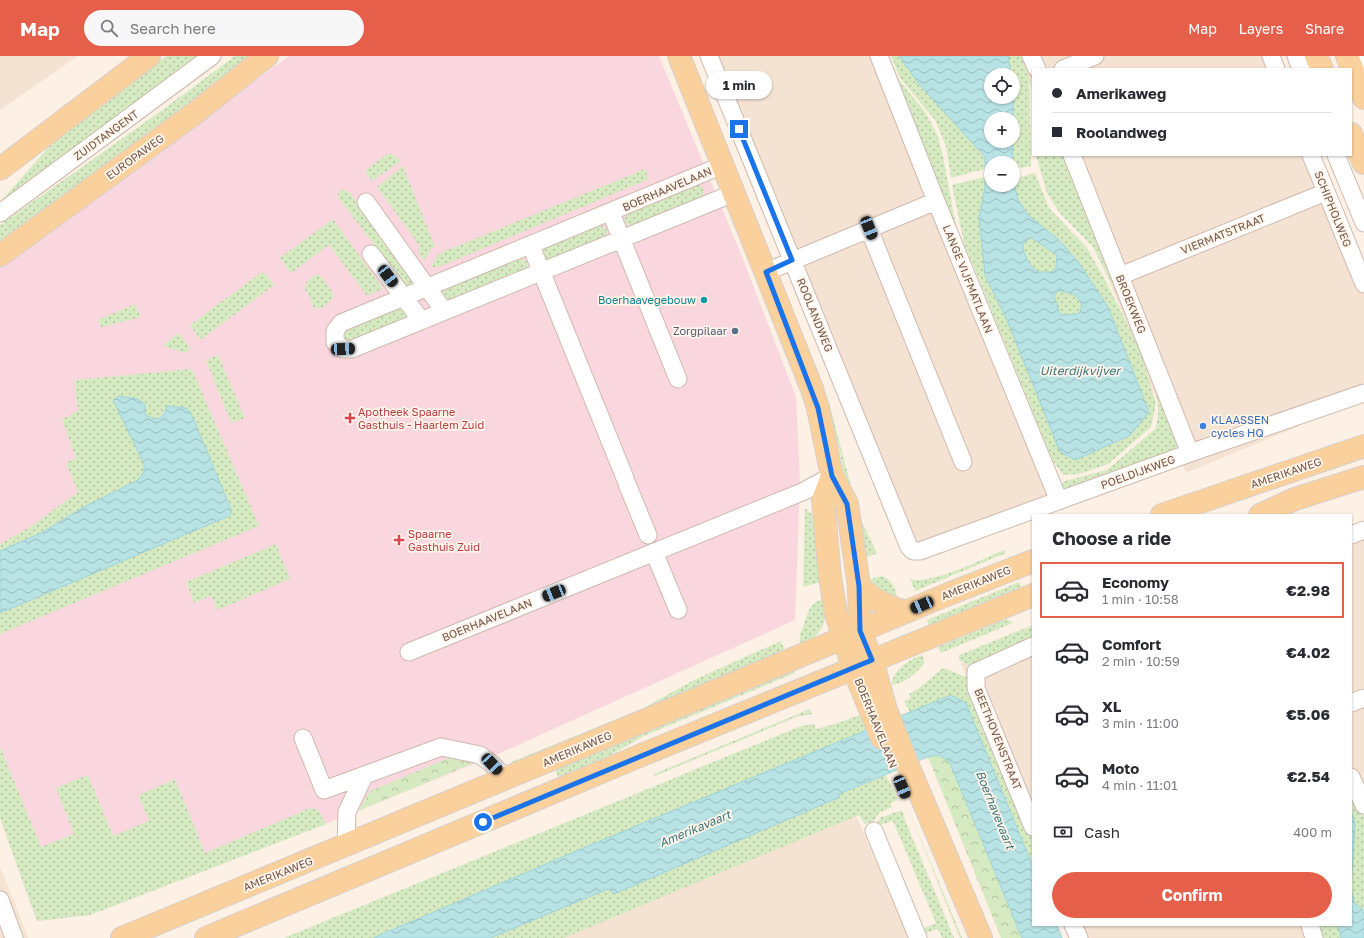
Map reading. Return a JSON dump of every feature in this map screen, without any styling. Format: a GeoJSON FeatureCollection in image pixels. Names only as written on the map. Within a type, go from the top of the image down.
{"type":"FeatureCollection","features":[{"type":"Feature","properties":{"kind":"main road"},"geometry":{"type":"LineString","coordinates":[[0,169],[149,56]]}},
{"type":"Feature","properties":{"kind":"main road","name":"EUROPAWEG"},"geometry":{"type":"LineString","coordinates":[[0,255],[195,113],[267,56]]}},
{"type":"Feature","properties":{"kind":"main road","name":"BOERHAAVELAAN"},"geometry":{"type":"LineString","coordinates":[[679,56],[766,272],[818,408],[832,476],[847,504],[859,586],[852,635]]}},
{"type":"Feature","properties":{"kind":"main road"},"geometry":{"type":"LineString","coordinates":[[1316,56],[1322,68]]}},
{"type":"Feature","properties":{"kind":"main road"},"geometry":{"type":"LineString","coordinates":[[1347,56],[1352,68]]}},
{"type":"Feature","properties":{"kind":"main road"},"geometry":{"type":"LineString","coordinates":[[1352,68],[1364,98]]}},
{"type":"Feature","properties":{"kind":"main road"},"geometry":{"type":"LineString","coordinates":[[1352,136],[1364,163]]}},
{"type":"Feature","properties":{"kind":"main road","name":"AMERIKAWEG"},"geometry":{"type":"LineString","coordinates":[[1165,514],[1364,446]]}},
{"type":"Feature","properties":{"kind":"main road","name":"BOERHAAVELAAN"},"geometry":{"type":"LineString","coordinates":[[832,476],[823,500],[831,590],[852,635],[882,720],[903,771],[966,938]]}},
{"type":"Feature","properties":{"kind":"main road"},"geometry":{"type":"LineString","coordinates":[[1262,514],[1295,499],[1364,477]]}},
{"type":"Feature","properties":{"kind":"main road","name":"AMERIKAWEG"},"geometry":{"type":"LineString","coordinates":[[122,938],[906,612],[1032,561]]}},
{"type":"Feature","properties":{"kind":"main road"},"geometry":{"type":"LineString","coordinates":[[859,586],[871,598],[879,603],[906,612]]}},
{"type":"Feature","properties":{"kind":"main road"},"geometry":{"type":"LineString","coordinates":[[206,938],[862,664],[1032,595]]}},
{"type":"Feature","properties":{"kind":"main road","name":"BOERHAAVELAAN"},"geometry":{"type":"LineString","coordinates":[[903,771],[982,938]]}},
{"type":"Feature","properties":{"kind":"street","name":"ZUIDTANGENT"},"geometry":{"type":"LineString","coordinates":[[0,213],[212,56]]}},
{"type":"Feature","properties":{"kind":"street","name":"ROOLANDWEG"},"geometry":{"type":"LineString","coordinates":[[709,56],[909,547],[913,550]]}},
{"type":"Feature","properties":{"kind":"street","name":"LANGE VIJFMATLAAN"},"geometry":{"type":"LineString","coordinates":[[879,56],[936,201],[1059,501]]}},
{"type":"Feature","properties":{"kind":"street"},"geometry":{"type":"LineString","coordinates":[[1031,56],[1037,68]]}},
{"type":"Feature","properties":{"kind":"street"},"geometry":{"type":"LineString","coordinates":[[1066,68],[1095,56]]}},
{"type":"Feature","properties":{"kind":"street"},"geometry":{"type":"LineString","coordinates":[[1271,56],[1276,68]]}},
{"type":"Feature","properties":{"kind":"street"},"geometry":{"type":"LineString","coordinates":[[1296,56],[1301,68]]}},
{"type":"Feature","properties":{"kind":"street"},"geometry":{"type":"LineString","coordinates":[[1362,56],[1364,62]]}},
{"type":"Feature","properties":{"kind":"street","name":"BROEKWEG"},"geometry":{"type":"LineString","coordinates":[[1072,156],[1190,453]]}},
{"type":"Feature","properties":{"kind":"street","name":"SCHIPHOLWEG"},"geometry":{"type":"LineString","coordinates":[[1311,156],[1364,284]]}},
{"type":"Feature","properties":{"kind":"street"},"geometry":{"type":"LineString","coordinates":[[1336,156],[1364,223]]}},
{"type":"Feature","properties":{"kind":"street","name":"BOERHAAVELAAN"},"geometry":{"type":"LineString","coordinates":[[723,166],[405,298],[341,323],[335,331],[335,342],[343,349],[352,349],[734,193]]}},
{"type":"Feature","properties":{"kind":"street","name":"VIERMATSTRAAT"},"geometry":{"type":"LineString","coordinates":[[1120,276],[1326,192]]}},
{"type":"Feature","properties":{"kind":"street"},"geometry":{"type":"LineString","coordinates":[[766,272],[936,201]]}},
{"type":"Feature","properties":{"kind":"street"},"geometry":{"type":"LineString","coordinates":[[366,202],[444,311]]}},
{"type":"Feature","properties":{"kind":"street","name":"BOERHAAVELAAN"},"geometry":{"type":"LineString","coordinates":[[611,213],[678,379]]}},
{"type":"Feature","properties":{"kind":"street"},"geometry":{"type":"LineString","coordinates":[[869,228],[963,462]]}},
{"type":"Feature","properties":{"kind":"street"},"geometry":{"type":"LineString","coordinates":[[531,246],[648,534]]}},
{"type":"Feature","properties":{"kind":"street"},"geometry":{"type":"LineString","coordinates":[[371,254],[421,320]]}},
{"type":"Feature","properties":{"kind":"street","name":"POELDIJKWEG"},"geometry":{"type":"LineString","coordinates":[[913,550],[920,551],[1190,453],[1364,393]]}},
{"type":"Feature","properties":{"kind":"street","name":"BOERHAAVELAAN"},"geometry":{"type":"LineString","coordinates":[[409,652],[802,492],[832,476]]}},
{"type":"Feature","properties":{"kind":"street"},"geometry":{"type":"LineString","coordinates":[[1352,534],[1364,530]]}},
{"type":"Feature","properties":{"kind":"street"},"geometry":{"type":"LineString","coordinates":[[654,552],[678,610]]}},
{"type":"Feature","properties":{"kind":"street","name":"BEETHOVENSTRAAT"},"geometry":{"type":"LineString","coordinates":[[1032,646],[976,672],[976,688],[1032,825]]}},
{"type":"Feature","properties":{"kind":"street"},"geometry":{"type":"LineString","coordinates":[[1352,703],[1364,698]]}},
{"type":"Feature","properties":{"kind":"street"},"geometry":{"type":"LineString","coordinates":[[303,738],[324,790],[441,747],[480,755],[492,764],[506,779]]}},
{"type":"Feature","properties":{"kind":"street"},"geometry":{"type":"LineString","coordinates":[[346,845],[347,812],[364,776]]}},
{"type":"Feature","properties":{"kind":"street"},"geometry":{"type":"LineString","coordinates":[[1352,779],[1364,805]]}},
{"type":"Feature","properties":{"kind":"street"},"geometry":{"type":"LineString","coordinates":[[874,831],[918,938]]}},
{"type":"Feature","properties":{"kind":"street"},"geometry":{"type":"LineString","coordinates":[[0,900],[14,938]]}},
{"type":"Feature","properties":{"kind":"street"},"geometry":{"type":"LineString","coordinates":[[1073,926],[1079,938]]}},
{"type":"Feature","properties":{"kind":"street"},"geometry":{"type":"LineString","coordinates":[[1310,926],[1314,938]]}},
{"type":"Feature","properties":{"kind":"shaded area"},"geometry":{"type":"Polygon","coordinates":[[[0,56],[78,56],[0,110],[0,56]]]}},
{"type":"Feature","properties":{"kind":"shaded area","name":"Spaarne Gasthuis Zuid"},"geometry":{"type":"Polygon","coordinates":[[[289,56],[659,56],[743,259],[796,397],[800,482],[795,620],[498,754],[343,817],[90,915],[37,921],[0,818],[0,267],[289,56]]]}},
{"type":"Feature","properties":{"kind":"shaded area"},"geometry":{"type":"Polygon","coordinates":[[[705,56],[878,56],[1061,497],[914,552],[705,56]]]}},
{"type":"Feature","properties":{"kind":"shaded area"},"geometry":{"type":"Polygon","coordinates":[[[1019,56],[1279,56],[1284,68],[1032,68],[1032,88],[1019,56]]]}},
{"type":"Feature","properties":{"kind":"shaded area"},"geometry":{"type":"Polygon","coordinates":[[[1059,156],[1320,156],[1364,263],[1364,399],[1186,473],[1059,156]]]}},
{"type":"Feature","properties":{"kind":"shaded area"},"geometry":{"type":"Polygon","coordinates":[[[1364,527],[1364,938],[1074,938],[1068,926],[1352,926],[1352,531],[1364,527]]]}},
{"type":"Feature","properties":{"kind":"shaded area"},"geometry":{"type":"Polygon","coordinates":[[[1032,636],[1032,837],[961,664],[1032,636]]]}},
{"type":"Feature","properties":{"kind":"shaded area"},"geometry":{"type":"Polygon","coordinates":[[[824,741],[909,938],[347,938],[824,741]]]}},
{"type":"Feature","properties":{"kind":"shaded area"},"geometry":{"type":"Polygon","coordinates":[[[0,867],[15,904],[28,938],[0,938],[0,867]]]}},
{"type":"Feature","properties":{"kind":"green space"},"geometry":{"type":"Polygon","coordinates":[[[166,56],[199,56],[149,95],[0,202],[56,139],[166,56]]]}},
{"type":"Feature","properties":{"kind":"green space"},"geometry":{"type":"Polygon","coordinates":[[[235,56],[257,56],[0,244],[0,225],[161,111],[235,56]]]}},
{"type":"Feature","properties":{"kind":"green space"},"geometry":{"type":"Polygon","coordinates":[[[888,56],[899,80],[925,112],[937,134],[943,156],[959,242],[888,56]]]}},
{"type":"Feature","properties":{"kind":"green space"},"geometry":{"type":"Polygon","coordinates":[[[891,56],[899,56],[919,84],[984,156],[984,169],[951,178],[946,146],[935,120],[900,78],[891,56]]]}},
{"type":"Feature","properties":{"kind":"green space"},"geometry":{"type":"Polygon","coordinates":[[[1008,56],[1021,56],[1029,77],[1031,166],[1020,168],[1020,156],[1013,156],[1013,148],[1020,148],[1020,112],[1013,112],[1013,104],[1020,104],[1020,68],[1010,68],[1008,56]]]}},
{"type":"Feature","properties":{"kind":"green space"},"geometry":{"type":"Polygon","coordinates":[[[387,154],[392,154],[401,161],[372,181],[365,171],[387,154]]]}},
{"type":"Feature","properties":{"kind":"green space"},"geometry":{"type":"Polygon","coordinates":[[[1036,156],[1065,156],[1139,339],[1093,247],[1059,212],[1047,193],[1036,156]]]}},
{"type":"Feature","properties":{"kind":"green space"},"geometry":{"type":"Polygon","coordinates":[[[403,166],[435,247],[432,248],[424,261],[419,254],[418,244],[377,187],[403,166]]]}},
{"type":"Feature","properties":{"kind":"green space"},"geometry":{"type":"Polygon","coordinates":[[[645,169],[649,179],[439,267],[431,267],[438,254],[645,169]]]}},
{"type":"Feature","properties":{"kind":"green space"},"geometry":{"type":"Polygon","coordinates":[[[1035,173],[1049,208],[1087,248],[1140,349],[1156,404],[1151,427],[1108,464],[1079,474],[1063,475],[1053,461],[964,243],[952,185],[984,177],[984,192],[979,217],[985,276],[1007,320],[1129,436],[1079,263],[1059,240],[1028,215],[1018,200],[1016,192],[1020,192],[1020,177],[1035,173]]]}},
{"type":"Feature","properties":{"kind":"green space"},"geometry":{"type":"Polygon","coordinates":[[[698,184],[704,189],[703,196],[699,199],[630,226],[625,222],[625,216],[627,213],[698,184]]]}},
{"type":"Feature","properties":{"kind":"green space"},"geometry":{"type":"Polygon","coordinates":[[[340,190],[345,190],[350,193],[413,276],[416,285],[407,287],[401,280],[339,199],[338,194],[340,190]]]}},
{"type":"Feature","properties":{"kind":"green space"},"geometry":{"type":"Polygon","coordinates":[[[333,219],[383,289],[367,296],[329,245],[291,273],[280,258],[333,219]]]}},
{"type":"Feature","properties":{"kind":"green space"},"geometry":{"type":"Polygon","coordinates":[[[600,224],[607,230],[605,238],[551,260],[545,260],[542,251],[544,248],[600,224]]]}},
{"type":"Feature","properties":{"kind":"green space"},"geometry":{"type":"Polygon","coordinates":[[[1030,237],[1057,255],[1056,268],[1051,272],[1037,272],[1029,263],[1025,256],[1023,244],[1030,237]]]}},
{"type":"Feature","properties":{"kind":"green space"},"geometry":{"type":"Polygon","coordinates":[[[521,258],[528,263],[526,271],[451,301],[447,301],[443,297],[443,293],[446,289],[521,258]]]}},
{"type":"Feature","properties":{"kind":"green space"},"geometry":{"type":"Polygon","coordinates":[[[263,271],[274,285],[200,340],[190,325],[263,271]]]}},
{"type":"Feature","properties":{"kind":"green space"},"geometry":{"type":"Polygon","coordinates":[[[315,275],[320,275],[333,293],[333,298],[323,308],[314,308],[305,289],[306,282],[315,275]]]}},
{"type":"Feature","properties":{"kind":"green space"},"geometry":{"type":"Polygon","coordinates":[[[1059,290],[1076,296],[1082,306],[1079,314],[1060,315],[1054,296],[1059,290]]]}},
{"type":"Feature","properties":{"kind":"green space"},"geometry":{"type":"Polygon","coordinates":[[[135,304],[141,317],[101,327],[98,320],[135,304]]]}},
{"type":"Feature","properties":{"kind":"green space"},"geometry":{"type":"Polygon","coordinates":[[[401,308],[408,317],[350,345],[344,342],[342,334],[344,332],[401,308]]]}},
{"type":"Feature","properties":{"kind":"green space"},"geometry":{"type":"Polygon","coordinates":[[[179,333],[190,348],[186,353],[162,346],[179,333]]]}},
{"type":"Feature","properties":{"kind":"green space"},"geometry":{"type":"Polygon","coordinates":[[[804,338],[818,371],[832,414],[859,516],[877,553],[860,560],[840,452],[831,419],[804,338]]]}},
{"type":"Feature","properties":{"kind":"green space"},"geometry":{"type":"Polygon","coordinates":[[[218,355],[245,418],[231,423],[206,360],[218,355]]]}},
{"type":"Feature","properties":{"kind":"green space"},"geometry":{"type":"Polygon","coordinates":[[[192,369],[259,526],[0,634],[0,613],[229,516],[191,413],[186,408],[167,406],[161,417],[155,420],[148,417],[137,399],[113,400],[144,464],[144,472],[138,480],[84,507],[41,533],[0,551],[0,544],[30,527],[78,492],[66,463],[76,458],[62,419],[78,411],[74,380],[192,369]]]}},
{"type":"Feature","properties":{"kind":"green space"},"geometry":{"type":"Polygon","coordinates":[[[1151,375],[1181,443],[1179,450],[1068,490],[1059,485],[1065,481],[1107,470],[1155,429],[1158,408],[1151,375]]]}},
{"type":"Feature","properties":{"kind":"green space"},"geometry":{"type":"Polygon","coordinates":[[[805,508],[814,516],[820,582],[803,587],[805,508]]]}},
{"type":"Feature","properties":{"kind":"green space"},"geometry":{"type":"Polygon","coordinates":[[[276,544],[290,579],[217,610],[211,596],[194,603],[186,582],[276,544]]]}},
{"type":"Feature","properties":{"kind":"green space"},"geometry":{"type":"Polygon","coordinates":[[[1004,550],[1006,553],[915,591],[910,579],[919,580],[943,575],[971,565],[1004,550]]]}},
{"type":"Feature","properties":{"kind":"green space"},"geometry":{"type":"Polygon","coordinates":[[[881,576],[890,581],[897,597],[886,596],[868,580],[881,576]]]}},
{"type":"Feature","properties":{"kind":"green space"},"geometry":{"type":"Polygon","coordinates":[[[1019,582],[1021,587],[929,625],[927,620],[1019,582]]]}},
{"type":"Feature","properties":{"kind":"green space"},"geometry":{"type":"Polygon","coordinates":[[[824,599],[825,615],[822,627],[814,637],[801,645],[800,634],[810,608],[819,600],[824,599]]]}},
{"type":"Feature","properties":{"kind":"green space"},"geometry":{"type":"Polygon","coordinates":[[[1006,619],[1013,623],[941,653],[938,647],[1006,619]]]}},
{"type":"Feature","properties":{"kind":"green space"},"geometry":{"type":"Polygon","coordinates":[[[1032,625],[1032,642],[972,667],[959,660],[959,655],[1032,625]]]}},
{"type":"Feature","properties":{"kind":"green space"},"geometry":{"type":"Polygon","coordinates":[[[781,641],[786,653],[522,763],[511,762],[640,710],[696,679],[781,641]]]}},
{"type":"Feature","properties":{"kind":"green space"},"geometry":{"type":"Polygon","coordinates":[[[922,655],[925,662],[914,674],[901,683],[891,685],[895,674],[902,666],[922,655]]]}},
{"type":"Feature","properties":{"kind":"green space"},"geometry":{"type":"Polygon","coordinates":[[[793,667],[795,673],[646,735],[594,764],[559,779],[554,767],[793,667]]]}},
{"type":"Feature","properties":{"kind":"green space"},"geometry":{"type":"Polygon","coordinates":[[[943,668],[969,678],[1002,768],[1032,836],[1032,865],[966,704],[951,695],[910,713],[904,701],[911,698],[909,694],[918,689],[943,668]]]}},
{"type":"Feature","properties":{"kind":"green space"},"geometry":{"type":"Polygon","coordinates":[[[810,709],[812,714],[796,717],[655,776],[654,774],[810,709]]]}},
{"type":"Feature","properties":{"kind":"green space"},"geometry":{"type":"Polygon","coordinates":[[[860,715],[864,719],[868,730],[588,846],[373,938],[284,938],[801,726],[814,724],[816,729],[860,715]]]}},
{"type":"Feature","properties":{"kind":"green space"},"geometry":{"type":"Polygon","coordinates":[[[0,747],[41,847],[74,834],[56,788],[88,775],[113,836],[149,821],[138,795],[175,779],[205,853],[310,808],[318,810],[326,824],[90,915],[37,921],[0,818],[0,747]]]}},
{"type":"Feature","properties":{"kind":"green space"},"geometry":{"type":"Polygon","coordinates":[[[938,755],[949,761],[1022,938],[1001,938],[928,757],[938,755]]]}},
{"type":"Feature","properties":{"kind":"green space"},"geometry":{"type":"Polygon","coordinates":[[[453,756],[476,762],[358,811],[370,791],[453,756]]]}},
{"type":"Feature","properties":{"kind":"green space"},"geometry":{"type":"Polygon","coordinates":[[[886,775],[898,800],[890,803],[892,807],[879,813],[874,821],[865,824],[859,815],[564,938],[490,938],[608,889],[614,894],[839,797],[839,794],[886,775]]]}},
{"type":"Feature","properties":{"kind":"green space"},"geometry":{"type":"Polygon","coordinates":[[[1352,792],[1364,817],[1364,911],[1354,902],[1352,893],[1355,824],[1352,815],[1352,792]]]}},
{"type":"Feature","properties":{"kind":"green space"},"geometry":{"type":"Polygon","coordinates":[[[908,808],[962,938],[960,938],[908,808]]]}},
{"type":"Feature","properties":{"kind":"green space"},"geometry":{"type":"Polygon","coordinates":[[[902,810],[954,938],[942,938],[938,929],[926,933],[924,928],[936,923],[893,821],[879,825],[878,821],[882,816],[883,817],[902,810]]]}},
{"type":"Feature","properties":{"kind":"green space"},"geometry":{"type":"Polygon","coordinates":[[[1316,926],[1338,926],[1341,938],[1320,938],[1316,926]]]}},
{"type":"Feature","properties":{"kind":"water","name":"Uiterdijkvijver"},"geometry":{"type":"Polygon","coordinates":[[[899,56],[1008,56],[1010,68],[984,68],[984,104],[1013,104],[1013,112],[984,112],[984,148],[1013,148],[1012,156],[984,156],[919,84],[899,56]]]}},
{"type":"Feature","properties":{"kind":"water","name":"Uiterdijkvijver"},"geometry":{"type":"Polygon","coordinates":[[[984,192],[1016,192],[1018,200],[1028,215],[1059,240],[1079,263],[1108,307],[1149,412],[1129,436],[1075,460],[1060,452],[1007,320],[985,275],[979,217],[984,192]],[[1030,237],[1023,245],[1025,256],[1037,272],[1051,272],[1056,268],[1057,255],[1030,237]],[[1058,291],[1054,296],[1060,315],[1079,314],[1082,306],[1080,302],[1076,296],[1067,292],[1058,291]]]}},
{"type":"Feature","properties":{"kind":"water"},"geometry":{"type":"Polygon","coordinates":[[[119,396],[137,399],[145,404],[145,414],[156,419],[164,414],[167,406],[186,408],[191,413],[232,512],[229,516],[0,613],[0,551],[41,533],[84,507],[138,480],[144,472],[144,464],[113,400],[119,396]]]}},
{"type":"Feature","properties":{"kind":"water"},"geometry":{"type":"Polygon","coordinates":[[[951,695],[966,703],[1032,865],[1032,926],[1057,926],[1062,938],[1022,938],[949,761],[938,755],[928,757],[839,794],[840,797],[614,894],[608,889],[490,938],[373,938],[588,846],[951,695]]]}},
{"type":"Feature","properties":{"kind":"water"},"geometry":{"type":"Polygon","coordinates":[[[1352,815],[1355,824],[1352,872],[1352,815]]]}},
{"type":"Feature","properties":{"kind":"water"},"geometry":{"type":"Polygon","coordinates":[[[1352,893],[1354,902],[1364,911],[1364,938],[1341,938],[1338,926],[1352,926],[1352,893]]]}},
{"type":"Feature","properties":{"kind":"place","name":"Boerhaavegebouw"},"geometry":{"type":"Point","coordinates":[704,300]}},
{"type":"Feature","properties":{"kind":"place","name":"Zorgpilaar"},"geometry":{"type":"Point","coordinates":[735,331]}},
{"type":"Feature","properties":{"kind":"place","name":"Apotheek Spaarne Gasthuis - Haarlem Zuid"},"geometry":{"type":"Point","coordinates":[350,418]}},
{"type":"Feature","properties":{"kind":"place","name":"KLAASSEN cycles HQ"},"geometry":{"type":"Point","coordinates":[1203,426]}},
{"type":"Feature","properties":{"kind":"place","name":"Spaarne Gasthuis Zuid"},"geometry":{"type":"Point","coordinates":[399,540]}},
{"type":"Feature","properties":{"kind":"route"},"geometry":{"type":"LineString","coordinates":[[483,822],[872,660],[860,631],[859,586],[847,504],[832,476],[818,408],[804,368],[766,272],[792,260],[739,129]]}},
{"type":"Feature","properties":{"kind":"water label","name":"Boerhavevaart"},"geometry":{"type":"Point","coordinates":[995,810]}},
{"type":"Feature","properties":{"kind":"water label","name":"Amerikavaart"},"geometry":{"type":"Point","coordinates":[695,829]}}]}
